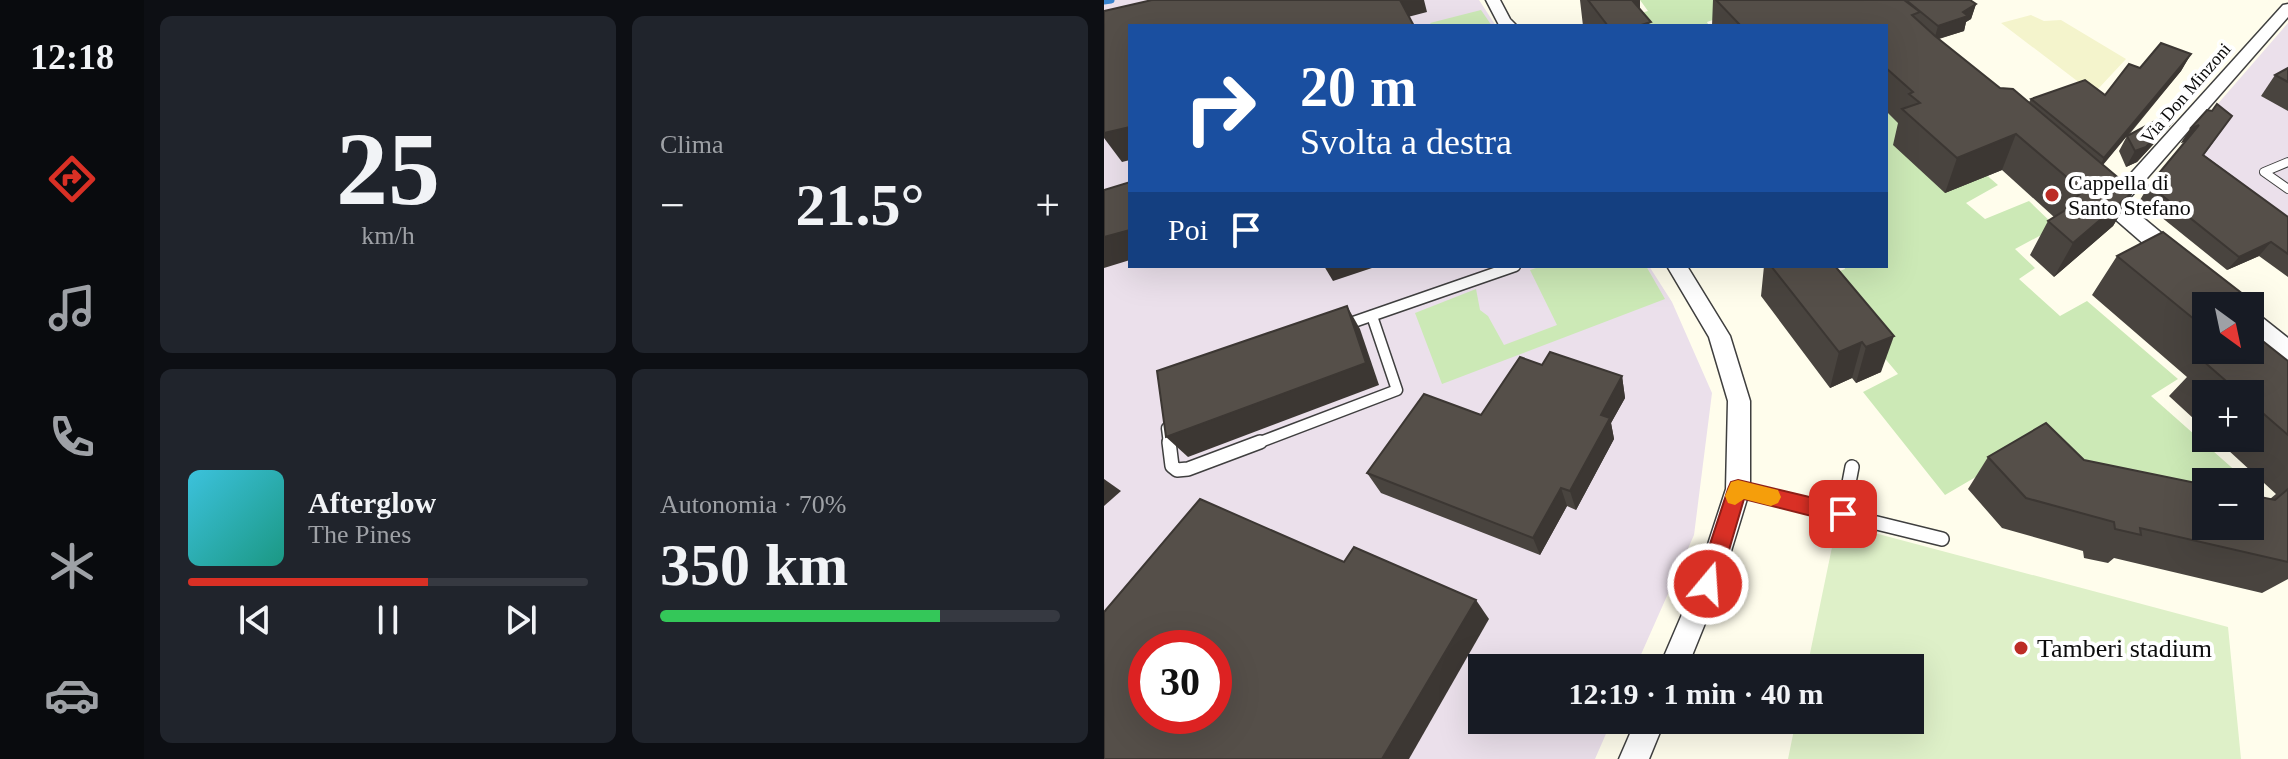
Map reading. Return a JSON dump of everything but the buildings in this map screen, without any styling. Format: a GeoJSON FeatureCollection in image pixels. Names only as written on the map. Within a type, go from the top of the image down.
{"type":"FeatureCollection","features":[{"type":"Feature","properties":{"kind":"street"},"geometry":{"type":"LineString","coordinates":[[1493,0],[1507,24]]}},
{"type":"Feature","properties":{"kind":"street"},"geometry":{"type":"LineString","coordinates":[[1505,0],[1518,24]]}},
{"type":"Feature","properties":{"kind":"street","name":"Via Don Minzoni"},"geometry":{"type":"LineString","coordinates":[[2113,205],[2288,8]]}},
{"type":"Feature","properties":{"kind":"street"},"geometry":{"type":"LineString","coordinates":[[2069,168],[2216,292]]}},
{"type":"Feature","properties":{"kind":"street"},"geometry":{"type":"LineString","coordinates":[[1678,268],[1719,336],[1739,401],[1738,489],[1708,584],[1679,654]]}},
{"type":"Feature","properties":{"kind":"street"},"geometry":{"type":"LineString","coordinates":[[2264,334],[2288,354]]}},
{"type":"Feature","properties":{"kind":"street"},"geometry":{"type":"LineString","coordinates":[[1634,759],[1645,734]]}},
{"type":"Feature","properties":{"kind":"lane"},"geometry":{"type":"LineString","coordinates":[[2288,162],[2264,172],[2288,189]]}},
{"type":"Feature","properties":{"kind":"lane"},"geometry":{"type":"LineString","coordinates":[[1327,331],[1509,268]]}},
{"type":"Feature","properties":{"kind":"lane"},"geometry":{"type":"LineString","coordinates":[[1166,421],[1172,466],[1177,470],[1188,469],[1397,390],[1372,316]]}},
{"type":"Feature","properties":{"kind":"lane"},"geometry":{"type":"LineString","coordinates":[[1843,514],[1852,467]]}},
{"type":"Feature","properties":{"kind":"lane"},"geometry":{"type":"LineString","coordinates":[[1738,489],[1942,539]]}},
{"type":"Feature","properties":{"kind":"shaded area"},"geometry":{"type":"Polygon","coordinates":[[[1104,0],[1479,0],[1495,24],[1128,24],[1128,268],[1650,268],[1672,302],[1712,393],[1694,535],[1641,654],[1468,654],[1468,734],[1606,734],[1595,759],[1104,759],[1104,0]]]}},
{"type":"Feature","properties":{"kind":"shaded area"},"geometry":{"type":"Polygon","coordinates":[[[2288,23],[2288,234],[2176,152],[2288,23]]]}},
{"type":"Feature","properties":{"kind":"green space"},"geometry":{"type":"Polygon","coordinates":[[[1640,0],[1770,0],[1708,24],[1633,24],[1627,17],[1648,11],[1640,0]]]}},
{"type":"Feature","properties":{"kind":"green space"},"geometry":{"type":"Polygon","coordinates":[[[1481,10],[1491,24],[1431,24],[1481,10]]]}},
{"type":"Feature","properties":{"kind":"green space"},"geometry":{"type":"Polygon","coordinates":[[[2031,15],[2044,21],[2061,20],[2126,59],[2098,89],[2089,90],[2001,23],[2031,15]]]}},
{"type":"Feature","properties":{"kind":"green space"},"geometry":{"type":"Polygon","coordinates":[[[1888,106],[1969,160],[1998,185],[1966,203],[1985,219],[2029,201],[2056,227],[2015,249],[2035,268],[2019,279],[2060,316],[2087,301],[2178,379],[2151,396],[2192,432],[2192,452],[2214,452],[2232,468],[2192,468],[2192,508],[2027,447],[1945,495],[1863,392],[1898,374],[1818,279],[1845,268],[1888,268],[1888,106]]]}},
{"type":"Feature","properties":{"kind":"green space"},"geometry":{"type":"Polygon","coordinates":[[[1647,268],[1665,299],[1442,384],[1415,313],[1476,289],[1480,310],[1488,316],[1504,345],[1557,325],[1530,270],[1647,268]]]}},
{"type":"Feature","properties":{"kind":"green space","name":"Tamberi stadium"},"geometry":{"type":"Polygon","coordinates":[[[1837,523],[2228,627],[2241,759],[1788,759],[1793,734],[1924,734],[1924,654],[1810,654],[1837,523]]]}},
{"type":"Feature","properties":{"kind":"waterway"},"geometry":{"type":"LineString","coordinates":[[1104,1],[1111,0]]}},
{"type":"Feature","properties":{"kind":"slow traffic"},"geometry":{"type":"LineString","coordinates":[[1735,496],[1738,489],[1771,497]]}},
{"type":"Feature","properties":{"kind":"place","name":"Cappella di Santo Stefano"},"geometry":{"type":"Point","coordinates":[2052,195]}},
{"type":"Feature","properties":{"kind":"place","name":"Tamberi stadium"},"geometry":{"type":"Point","coordinates":[2021,648]}},
{"type":"Feature","properties":{"kind":"route"},"geometry":{"type":"LineString","coordinates":[[1708,584],[1738,489],[1843,514]]}}]}
